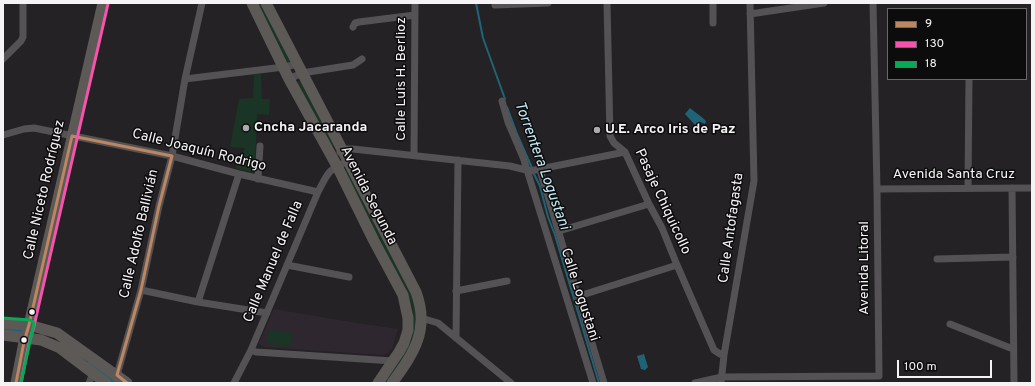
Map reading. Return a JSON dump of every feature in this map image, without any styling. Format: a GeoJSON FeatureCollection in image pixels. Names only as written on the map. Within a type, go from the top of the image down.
{"type":"FeatureCollection","features":[{"type":"Feature","properties":{"kind":"main road","name":"Calle Niceto Rodríguez"},"geometry":{"type":"LineString","coordinates":[[16,383],[103,3]]}},
{"type":"Feature","properties":{"kind":"main road","name":"Avenida Segunda"},"geometry":{"type":"LineString","coordinates":[[252,3],[403,295],[407,306],[408,330],[404,343],[378,383]]}},
{"type":"Feature","properties":{"kind":"main road","name":"Avenida Segunda"},"geometry":{"type":"LineString","coordinates":[[266,3],[420,302],[421,318],[418,338],[408,361],[392,383]]}},
{"type":"Feature","properties":{"kind":"main road"},"geometry":{"type":"LineString","coordinates":[[3,323],[28,331],[57,333],[128,383]]}},
{"type":"Feature","properties":{"kind":"main road"},"geometry":{"type":"LineString","coordinates":[[3,336],[28,331],[41,340],[60,348],[91,378],[106,383]]}},
{"type":"Feature","properties":{"kind":"street"},"geometry":{"type":"LineString","coordinates":[[3,59],[21,42],[23,36],[23,3]]}},
{"type":"Feature","properties":{"kind":"street","name":"Calle Adolfo Ballivián"},"geometry":{"type":"LineString","coordinates":[[117,376],[141,290],[159,206],[172,156],[185,79],[202,3]]}},
{"type":"Feature","properties":{"kind":"street","name":"Calle Luis H. Berlioz"},"geometry":{"type":"LineString","coordinates":[[414,155],[416,3]]}},
{"type":"Feature","properties":{"kind":"street"},"geometry":{"type":"LineString","coordinates":[[495,6],[548,3]]}},
{"type":"Feature","properties":{"kind":"street","name":"Pasaje Chiquicollo"},"geometry":{"type":"LineString","coordinates":[[607,3],[610,136],[614,143],[625,152],[662,228],[714,350],[724,355]]}},
{"type":"Feature","properties":{"kind":"street"},"geometry":{"type":"LineString","coordinates":[[713,3],[713,23]]}},
{"type":"Feature","properties":{"kind":"street","name":"Calle Antofagasta"},"geometry":{"type":"LineString","coordinates":[[722,380],[724,355],[754,181],[750,3]]}},
{"type":"Feature","properties":{"kind":"street"},"geometry":{"type":"LineString","coordinates":[[750,14],[824,3]]}},
{"type":"Feature","properties":{"kind":"street","name":"Avenida Litoral"},"geometry":{"type":"LineString","coordinates":[[696,383],[722,380],[826,379],[878,376],[877,189],[873,3]]}},
{"type":"Feature","properties":{"kind":"street"},"geometry":{"type":"LineString","coordinates":[[353,27],[355,23],[358,22],[415,15]]}},
{"type":"Feature","properties":{"kind":"street"},"geometry":{"type":"LineString","coordinates":[[185,79],[284,67],[300,68],[353,65],[362,59]]}},
{"type":"Feature","properties":{"kind":"street"},"geometry":{"type":"LineString","coordinates":[[290,79],[300,68]]}},
{"type":"Feature","properties":{"kind":"street"},"geometry":{"type":"LineString","coordinates":[[968,187],[969,80]]}},
{"type":"Feature","properties":{"kind":"street","name":"Calle Logustani"},"geometry":{"type":"LineString","coordinates":[[502,101],[508,122],[533,171],[559,231],[604,383]]}},
{"type":"Feature","properties":{"kind":"street","name":"Calle Joaquín Rodrigo"},"geometry":{"type":"LineString","coordinates":[[3,136],[24,129],[34,128],[172,156],[258,179],[318,192]]}},
{"type":"Feature","properties":{"kind":"street"},"geometry":{"type":"LineString","coordinates":[[258,179],[260,146]]}},
{"type":"Feature","properties":{"kind":"street"},"geometry":{"type":"LineString","coordinates":[[331,156],[346,156],[347,149],[510,166],[533,171],[625,152]]}},
{"type":"Feature","properties":{"kind":"street","name":"Calle Manuel de Falla"},"geometry":{"type":"LineString","coordinates":[[234,383],[252,350],[318,192],[328,173],[346,156]]}},
{"type":"Feature","properties":{"kind":"street"},"geometry":{"type":"LineString","coordinates":[[456,338],[458,160]]}},
{"type":"Feature","properties":{"kind":"street","name":"Calle Logustani"},"geometry":{"type":"LineString","coordinates":[[533,171],[593,383]]}},
{"type":"Feature","properties":{"kind":"street"},"geometry":{"type":"LineString","coordinates":[[198,302],[238,174]]}},
{"type":"Feature","properties":{"kind":"street","name":"Avenida Santa Cruz"},"geometry":{"type":"LineString","coordinates":[[877,189],[968,187],[1032,188]]}},
{"type":"Feature","properties":{"kind":"street"},"geometry":{"type":"LineString","coordinates":[[1012,188],[1014,383]]}},
{"type":"Feature","properties":{"kind":"street"},"geometry":{"type":"LineString","coordinates":[[559,231],[649,204]]}},
{"type":"Feature","properties":{"kind":"street"},"geometry":{"type":"LineString","coordinates":[[937,259],[1013,257]]}},
{"type":"Feature","properties":{"kind":"street"},"geometry":{"type":"LineString","coordinates":[[287,265],[348,277]]}},
{"type":"Feature","properties":{"kind":"street"},"geometry":{"type":"LineString","coordinates":[[579,296],[677,265]]}},
{"type":"Feature","properties":{"kind":"street"},"geometry":{"type":"LineString","coordinates":[[456,291],[507,281]]}},
{"type":"Feature","properties":{"kind":"street"},"geometry":{"type":"LineString","coordinates":[[141,290],[198,302],[267,313]]}},
{"type":"Feature","properties":{"kind":"street"},"geometry":{"type":"LineString","coordinates":[[421,318],[438,323],[511,383]]}},
{"type":"Feature","properties":{"kind":"street"},"geometry":{"type":"LineString","coordinates":[[950,324],[1013,350]]}},
{"type":"Feature","properties":{"kind":"street"},"geometry":{"type":"LineString","coordinates":[[252,350],[256,352],[393,362]]}},
{"type":"Feature","properties":{"kind":"shaded area"},"geometry":{"type":"Polygon","coordinates":[[[274,309],[398,329],[392,349],[389,351],[390,352],[383,355],[263,347],[259,343],[274,309]]]}},
{"type":"Feature","properties":{"kind":"green space"},"geometry":{"type":"Polygon","coordinates":[[[256,3],[262,3],[292,61],[287,63],[256,3]]]}},
{"type":"Feature","properties":{"kind":"green space"},"geometry":{"type":"Polygon","coordinates":[[[254,74],[261,74],[262,99],[270,99],[269,115],[257,114],[255,173],[235,168],[245,148],[230,147],[239,99],[253,98],[254,74]]]}},
{"type":"Feature","properties":{"kind":"green space"},"geometry":{"type":"Polygon","coordinates":[[[301,80],[334,145],[330,147],[297,82],[301,80]]]}},
{"type":"Feature","properties":{"kind":"green space"},"geometry":{"type":"Polygon","coordinates":[[[347,170],[410,289],[414,303],[416,316],[413,339],[403,361],[387,383],[382,383],[413,319],[412,306],[406,288],[377,239],[344,171],[347,170]]]}},
{"type":"Feature","properties":{"kind":"green space"},"geometry":{"type":"Polygon","coordinates":[[[269,330],[293,333],[290,347],[267,343],[269,330]]]}},
{"type":"Feature","properties":{"kind":"water"},"geometry":{"type":"Polygon","coordinates":[[[690,108],[706,121],[705,124],[700,122],[696,126],[685,114],[690,108]]]}},
{"type":"Feature","properties":{"kind":"water"},"geometry":{"type":"Polygon","coordinates":[[[644,354],[648,367],[645,370],[641,369],[637,356],[644,354]]]}},
{"type":"Feature","properties":{"kind":"waterway","name":"Torrentera Logustani"},"geometry":{"type":"LineString","coordinates":[[476,3],[483,38],[505,99]]}},
{"type":"Feature","properties":{"kind":"waterway","name":"Torrentera Logustani"},"geometry":{"type":"LineString","coordinates":[[507,107],[532,168]]}},
{"type":"Feature","properties":{"kind":"waterway","name":"Torrentera Logustani"},"geometry":{"type":"LineString","coordinates":[[533,172],[540,186],[548,217],[555,235],[599,383]]}},
{"type":"Feature","properties":{"kind":"waterway"},"geometry":{"type":"LineString","coordinates":[[3,329],[31,331]]}},
{"type":"Feature","properties":{"kind":"waterway"},"geometry":{"type":"LineString","coordinates":[[91,364],[117,383]]}},
{"type":"Feature","properties":{"kind":"transit line","name":"130"},"geometry":{"type":"LineString","coordinates":[[21,383],[108,4]]}},
{"type":"Feature","properties":{"kind":"transit line","name":"9"},"geometry":{"type":"LineString","coordinates":[[16,383],[24,342],[72,136],[172,156],[159,206],[141,290],[117,375],[127,383]]}},
{"type":"Feature","properties":{"kind":"transit line","name":"18"},"geometry":{"type":"LineString","coordinates":[[3,318],[30,320],[34,323],[21,383]]}},
{"type":"Feature","properties":{"kind":"place","name":"Cncha Jacaranda"},"geometry":{"type":"Point","coordinates":[246,128]}},
{"type":"Feature","properties":{"kind":"place","name":"U.E. Arco Iris de Paz"},"geometry":{"type":"Point","coordinates":[597,130]}}]}
